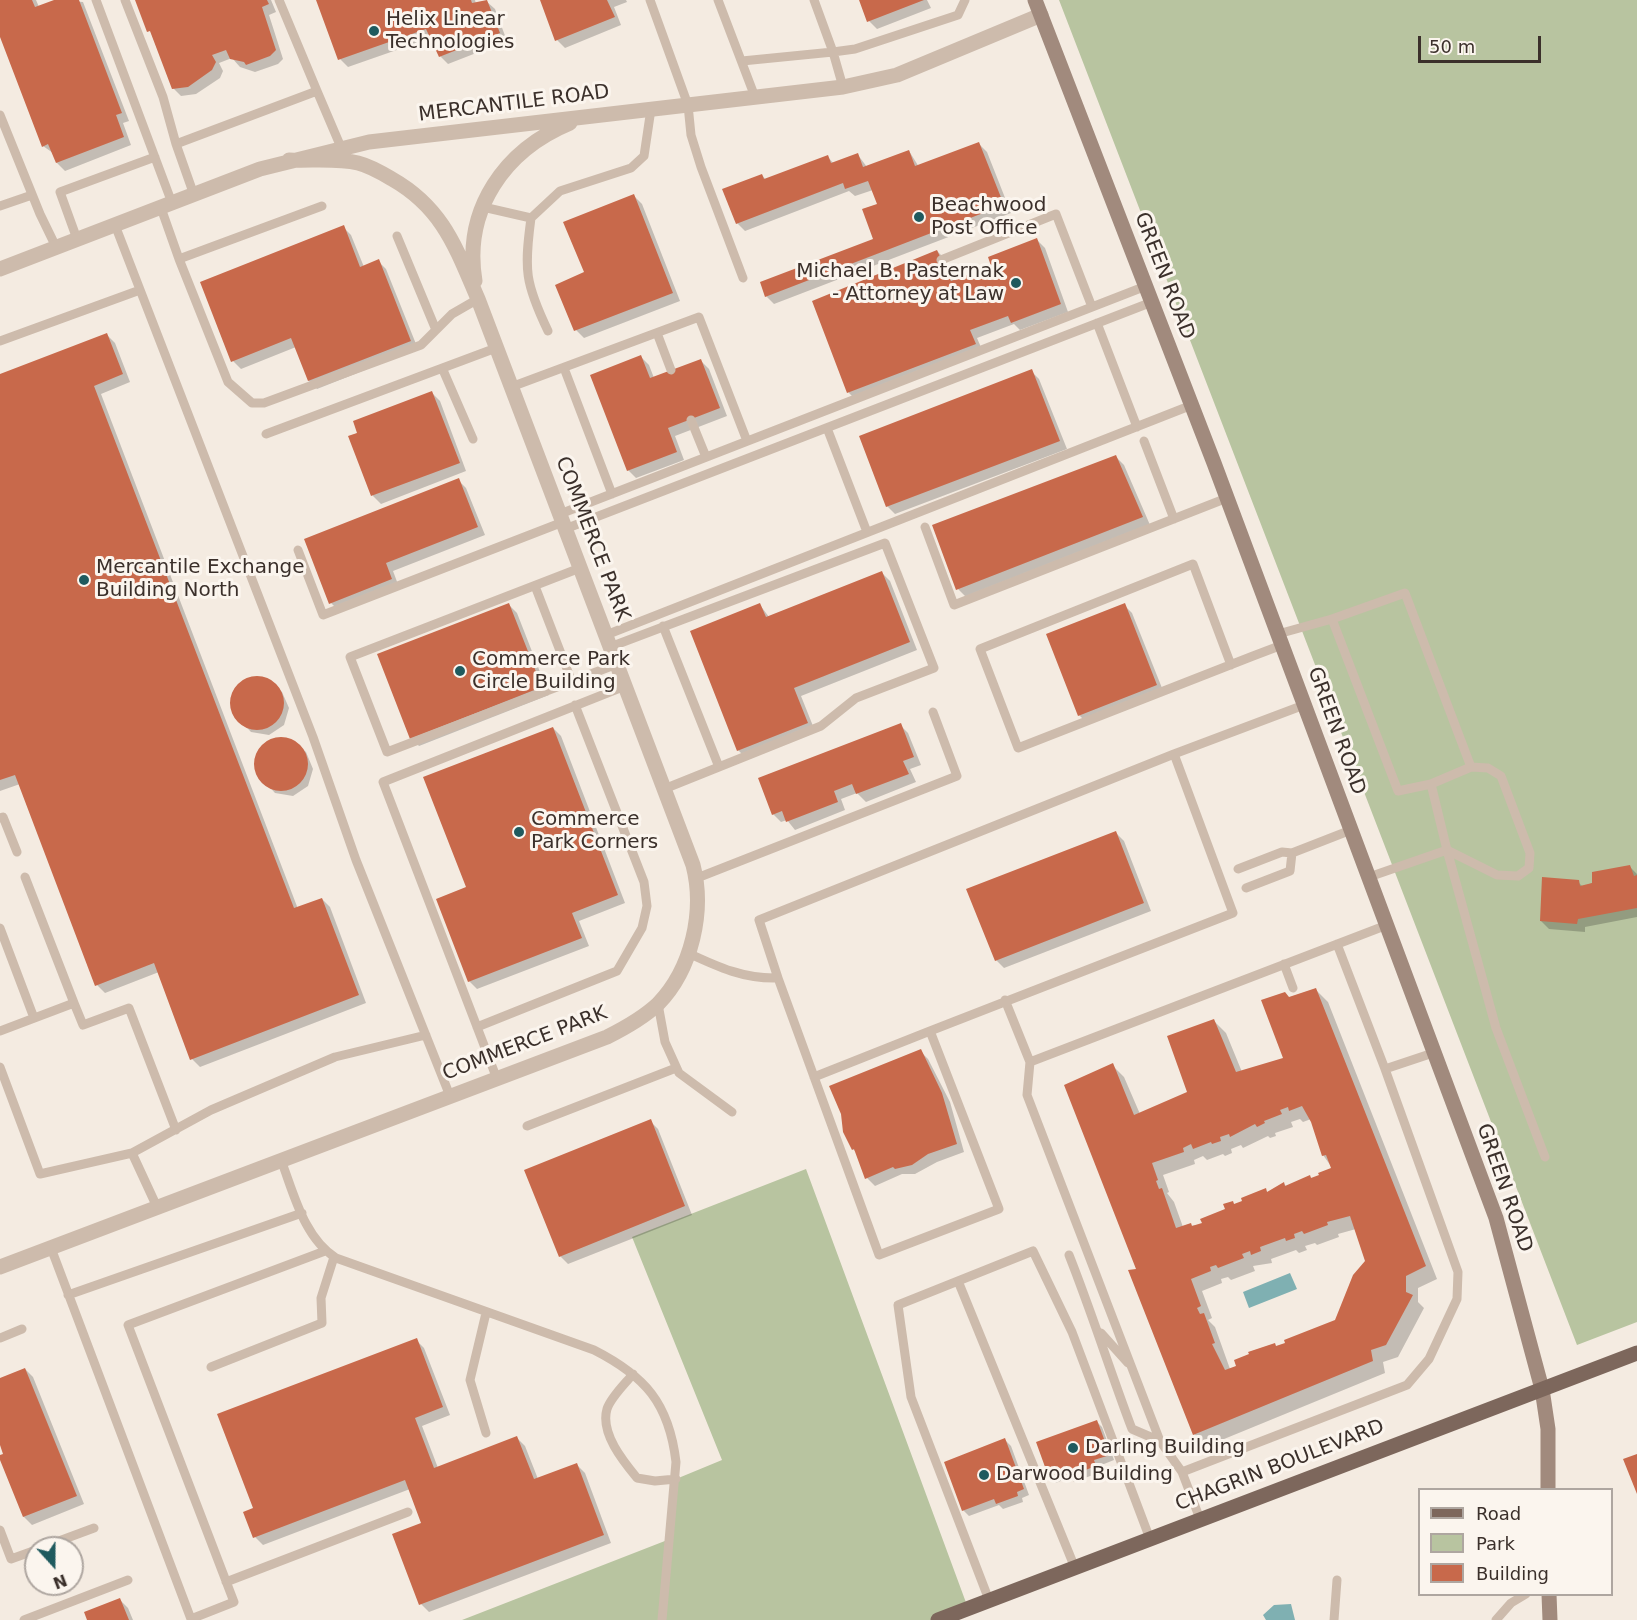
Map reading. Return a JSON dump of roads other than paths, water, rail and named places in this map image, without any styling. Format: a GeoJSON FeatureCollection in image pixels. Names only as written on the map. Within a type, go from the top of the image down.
{"type":"FeatureCollection","features":[{"type":"Feature","properties":{"kind":"main road","name":"GREEN ROAD"},"geometry":{"type":"LineString","coordinates":[[1038,7],[1192,405],[1496,1218],[1542,1389],[1548,1429],[1548,1488]]}},
{"type":"Feature","properties":{"kind":"main road","name":"CHAGRIN BOULEVARD"},"geometry":{"type":"LineString","coordinates":[[938,1620],[1637,1353]]}},
{"type":"Feature","properties":{"kind":"main road"},"geometry":{"type":"LineString","coordinates":[[1549,1596],[1550,1620]]}},
{"type":"Feature","properties":{"kind":"street","name":"MERCANTILE ROAD"},"geometry":{"type":"LineString","coordinates":[[344,156],[369,142],[843,87],[897,75],[1038,7]]}},
{"type":"Feature","properties":{"kind":"street","name":"COMMERCE PARK"},"geometry":{"type":"LineString","coordinates":[[478,299],[473,269],[473,244],[483,207],[491,188],[508,164],[528,146],[551,131],[587,117]]}},
{"type":"Feature","properties":{"kind":"street","name":"COMMERCE PARK"},"geometry":{"type":"LineString","coordinates":[[0,1267],[607,1037],[633,1024],[658,1004],[674,984],[688,953],[697,919],[699,890],[697,878],[664,789],[478,299],[452,239],[433,210],[410,189],[344,156],[289,160],[194,195]]}},
{"type":"Feature","properties":{"kind":"street"},"geometry":{"type":"LineString","coordinates":[[0,269],[194,195]]}},
{"type":"Feature","properties":{"kind":"lane"},"geometry":{"type":"LineString","coordinates":[[96,0],[155,157],[179,259],[228,382],[252,403],[264,403],[421,345],[452,314],[478,299]]}},
{"type":"Feature","properties":{"kind":"lane"},"geometry":{"type":"LineString","coordinates":[[125,0],[163,97],[194,195]]}},
{"type":"Feature","properties":{"kind":"lane"},"geometry":{"type":"LineString","coordinates":[[279,0],[344,156]]}},
{"type":"Feature","properties":{"kind":"lane"},"geometry":{"type":"LineString","coordinates":[[650,0],[688,105],[691,135],[700,167],[743,278]]}},
{"type":"Feature","properties":{"kind":"lane"},"geometry":{"type":"LineString","coordinates":[[718,0],[755,97]]}},
{"type":"Feature","properties":{"kind":"lane"},"geometry":{"type":"LineString","coordinates":[[814,0],[843,87]]}},
{"type":"Feature","properties":{"kind":"lane"},"geometry":{"type":"LineString","coordinates":[[742,61],[855,49],[958,15],[965,0]]}},
{"type":"Feature","properties":{"kind":"lane"},"geometry":{"type":"LineString","coordinates":[[176,144],[316,91]]}},
{"type":"Feature","properties":{"kind":"lane"},"geometry":{"type":"LineString","coordinates":[[548,331],[531,296],[526,261],[531,218],[560,191],[631,168],[644,156],[651,109]]}},
{"type":"Feature","properties":{"kind":"lane"},"geometry":{"type":"LineString","coordinates":[[0,115],[56,247]]}},
{"type":"Feature","properties":{"kind":"lane"},"geometry":{"type":"LineString","coordinates":[[77,239],[60,192],[155,157]]}},
{"type":"Feature","properties":{"kind":"lane"},"geometry":{"type":"LineString","coordinates":[[0,206],[32,195]]}},
{"type":"Feature","properties":{"kind":"lane"},"geometry":{"type":"LineString","coordinates":[[179,259],[322,206]]}},
{"type":"Feature","properties":{"kind":"lane"},"geometry":{"type":"LineString","coordinates":[[483,207],[531,218]]}},
{"type":"Feature","properties":{"kind":"lane"},"geometry":{"type":"LineString","coordinates":[[941,260],[1056,214],[1092,308]]}},
{"type":"Feature","properties":{"kind":"lane"},"geometry":{"type":"LineString","coordinates":[[115,225],[313,737],[356,860],[450,1096]]}},
{"type":"Feature","properties":{"kind":"lane"},"geometry":{"type":"LineString","coordinates":[[397,236],[436,330]]}},
{"type":"Feature","properties":{"kind":"lane"},"geometry":{"type":"LineString","coordinates":[[563,522],[612,494],[1146,286]]}},
{"type":"Feature","properties":{"kind":"lane"},"geometry":{"type":"LineString","coordinates":[[0,341],[140,290]]}},
{"type":"Feature","properties":{"kind":"lane"},"geometry":{"type":"LineString","coordinates":[[298,550],[323,615],[563,522],[827,428],[1152,302]]}},
{"type":"Feature","properties":{"kind":"lane"},"geometry":{"type":"LineString","coordinates":[[511,387],[699,317],[747,441]]}},
{"type":"Feature","properties":{"kind":"lane"},"geometry":{"type":"LineString","coordinates":[[1097,323],[1137,427]]}},
{"type":"Feature","properties":{"kind":"lane"},"geometry":{"type":"LineString","coordinates":[[657,333],[671,370]]}},
{"type":"Feature","properties":{"kind":"lane"},"geometry":{"type":"LineString","coordinates":[[266,434],[443,370],[496,348]]}},
{"type":"Feature","properties":{"kind":"lane"},"geometry":{"type":"LineString","coordinates":[[564,368],[612,494]]}},
{"type":"Feature","properties":{"kind":"lane"},"geometry":{"type":"LineString","coordinates":[[443,370],[473,439]]}},
{"type":"Feature","properties":{"kind":"lane"},"geometry":{"type":"LineString","coordinates":[[608,641],[867,532],[1192,405]]}},
{"type":"Feature","properties":{"kind":"lane"},"geometry":{"type":"LineString","coordinates":[[691,420],[706,457]]}},
{"type":"Feature","properties":{"kind":"lane"},"geometry":{"type":"LineString","coordinates":[[827,428],[867,532]]}},
{"type":"Feature","properties":{"kind":"lane"},"geometry":{"type":"LineString","coordinates":[[1144,441],[1173,519]]}},
{"type":"Feature","properties":{"kind":"lane"},"geometry":{"type":"LineString","coordinates":[[925,527],[954,605],[1227,498]]}},
{"type":"Feature","properties":{"kind":"lane"},"geometry":{"type":"LineString","coordinates":[[608,641],[663,626],[885,543],[934,668],[856,698],[821,726],[664,789]]}},
{"type":"Feature","properties":{"kind":"lane"},"geometry":{"type":"LineString","coordinates":[[1231,665],[1193,564],[980,649],[1018,748],[1231,665],[1280,639],[1405,593],[1471,767]]}},
{"type":"Feature","properties":{"kind":"lane"},"geometry":{"type":"LineString","coordinates":[[580,568],[350,657],[387,752],[617,664]]}},
{"type":"Feature","properties":{"kind":"lane"},"geometry":{"type":"LineString","coordinates":[[535,586],[572,682]]}},
{"type":"Feature","properties":{"kind":"lane"},"geometry":{"type":"LineString","coordinates":[[1332,619],[1398,791],[1431,784],[1471,767],[1488,768],[1501,776],[1530,853],[1528,868],[1518,876],[1497,875],[1447,850],[1369,878]]}},
{"type":"Feature","properties":{"kind":"lane"},"geometry":{"type":"LineString","coordinates":[[663,626],[719,767]]}},
{"type":"Feature","properties":{"kind":"lane"},"geometry":{"type":"LineString","coordinates":[[497,1078],[383,782],[625,686]]}},
{"type":"Feature","properties":{"kind":"lane"},"geometry":{"type":"LineString","coordinates":[[477,1027],[616,971],[642,928],[648,906],[644,882],[575,705]]}},
{"type":"Feature","properties":{"kind":"lane"},"geometry":{"type":"LineString","coordinates":[[930,1031],[999,1209],[879,1255],[759,921],[1174,754],[1304,705]]}},
{"type":"Feature","properties":{"kind":"lane"},"geometry":{"type":"LineString","coordinates":[[697,878],[957,776],[933,712]]}},
{"type":"Feature","properties":{"kind":"lane"},"geometry":{"type":"LineString","coordinates":[[814,1077],[1005,1000],[1233,913],[1174,754]]}},
{"type":"Feature","properties":{"kind":"lane"},"geometry":{"type":"LineString","coordinates":[[1431,784],[1496,1028],[1545,1157]]}},
{"type":"Feature","properties":{"kind":"lane"},"geometry":{"type":"LineString","coordinates":[[0,818],[3,817],[16,852]]}},
{"type":"Feature","properties":{"kind":"lane"},"geometry":{"type":"LineString","coordinates":[[1238,868],[1282,852],[1292,853],[1351,830]]}},
{"type":"Feature","properties":{"kind":"lane"},"geometry":{"type":"LineString","coordinates":[[1246,888],[1290,871],[1292,853]]}},
{"type":"Feature","properties":{"kind":"lane"},"geometry":{"type":"LineString","coordinates":[[25,877],[83,1025],[129,1008],[176,1130]]}},
{"type":"Feature","properties":{"kind":"lane"},"geometry":{"type":"LineString","coordinates":[[1030,1062],[1386,925]]}},
{"type":"Feature","properties":{"kind":"lane"},"geometry":{"type":"LineString","coordinates":[[0,928],[34,1018]]}},
{"type":"Feature","properties":{"kind":"lane"},"geometry":{"type":"LineString","coordinates":[[1182,1472],[1407,1385],[1429,1359],[1457,1299],[1458,1272],[1337,944]]}},
{"type":"Feature","properties":{"kind":"lane"},"geometry":{"type":"LineString","coordinates":[[688,953],[737,974],[758,979],[778,978]]}},
{"type":"Feature","properties":{"kind":"lane"},"geometry":{"type":"LineString","coordinates":[[1284,964],[1293,988]]}},
{"type":"Feature","properties":{"kind":"lane"},"geometry":{"type":"LineString","coordinates":[[1005,1000],[1030,1062],[1027,1095],[1160,1441],[1182,1472],[1200,1519]]}},
{"type":"Feature","properties":{"kind":"lane"},"geometry":{"type":"LineString","coordinates":[[0,1032],[74,1003]]}},
{"type":"Feature","properties":{"kind":"lane"},"geometry":{"type":"LineString","coordinates":[[658,1004],[665,1042],[676,1068],[732,1112]]}},
{"type":"Feature","properties":{"kind":"lane"},"geometry":{"type":"LineString","coordinates":[[0,1067],[40,1174],[132,1153],[211,1110],[335,1057],[426,1035]]}},
{"type":"Feature","properties":{"kind":"lane"},"geometry":{"type":"LineString","coordinates":[[1385,1069],[1433,1053]]}},
{"type":"Feature","properties":{"kind":"lane"},"geometry":{"type":"LineString","coordinates":[[527,1126],[676,1068]]}},
{"type":"Feature","properties":{"kind":"lane"},"geometry":{"type":"LineString","coordinates":[[132,1153],[157,1207]]}},
{"type":"Feature","properties":{"kind":"lane"},"geometry":{"type":"LineString","coordinates":[[281,1160],[310,1233],[325,1251],[334,1257],[594,1350],[623,1365],[649,1389],[665,1416],[673,1438],[676,1479],[662,1620]]}},
{"type":"Feature","properties":{"kind":"lane"},"geometry":{"type":"LineString","coordinates":[[68,1295],[302,1214]]}},
{"type":"Feature","properties":{"kind":"lane"},"geometry":{"type":"LineString","coordinates":[[51,1248],[191,1619],[234,1602],[128,1325],[325,1251]]}},
{"type":"Feature","properties":{"kind":"lane"},"geometry":{"type":"LineString","coordinates":[[989,1600],[911,1397],[898,1305],[1033,1251],[1053,1290],[1090,1379],[1150,1539]]}},
{"type":"Feature","properties":{"kind":"lane"},"geometry":{"type":"LineString","coordinates":[[1069,1255],[1099,1331],[1102,1351],[1132,1429],[1160,1441]]}},
{"type":"Feature","properties":{"kind":"lane"},"geometry":{"type":"LineString","coordinates":[[211,1367],[322,1323],[321,1298],[334,1257]]}},
{"type":"Feature","properties":{"kind":"lane"},"geometry":{"type":"LineString","coordinates":[[958,1281],[1074,1568]]}},
{"type":"Feature","properties":{"kind":"lane"},"geometry":{"type":"LineString","coordinates":[[486,1312],[470,1380],[486,1433]]}},
{"type":"Feature","properties":{"kind":"lane"},"geometry":{"type":"LineString","coordinates":[[0,1338],[22,1329]]}},
{"type":"Feature","properties":{"kind":"lane"},"geometry":{"type":"LineString","coordinates":[[1099,1331],[1131,1366]]}},
{"type":"Feature","properties":{"kind":"lane"},"geometry":{"type":"LineString","coordinates":[[633,1374],[607,1409],[607,1427],[620,1457],[637,1478],[656,1481],[676,1479]]}},
{"type":"Feature","properties":{"kind":"lane"},"geometry":{"type":"LineString","coordinates":[[226,1582],[408,1512]]}},
{"type":"Feature","properties":{"kind":"lane"},"geometry":{"type":"LineString","coordinates":[[73,1536],[94,1528]]}},
{"type":"Feature","properties":{"kind":"lane"},"geometry":{"type":"LineString","coordinates":[[0,1530],[11,1558],[24,1554]]}},
{"type":"Feature","properties":{"kind":"lane"},"geometry":{"type":"LineString","coordinates":[[24,1620],[128,1580]]}},
{"type":"Feature","properties":{"kind":"lane"},"geometry":{"type":"LineString","coordinates":[[1334,1620],[1337,1580]]}},
{"type":"Feature","properties":{"kind":"lane"},"geometry":{"type":"LineString","coordinates":[[1496,1620],[1511,1603],[1523,1596]]}},
{"type":"Feature","properties":{"kind":"water"},"geometry":{"type":"Polygon","coordinates":[[[1290,1273],[1297,1289],[1249,1308],[1243,1292],[1290,1273]]]}},
{"type":"Feature","properties":{"kind":"water"},"geometry":{"type":"Polygon","coordinates":[[[1291,1604],[1295,1620],[1266,1620],[1263,1615],[1274,1605],[1291,1604]]]}},
{"type":"Feature","properties":{"kind":"place","name":"Helix Linear Technologies"},"geometry":{"type":"Point","coordinates":[374,31]}},
{"type":"Feature","properties":{"kind":"place","name":"Beachwood Post Office"},"geometry":{"type":"Point","coordinates":[919,217]}},
{"type":"Feature","properties":{"kind":"place","name":"Michael B. Pasternak - Attorney at Law"},"geometry":{"type":"Point","coordinates":[1016,283]}},
{"type":"Feature","properties":{"kind":"place","name":"Mercantile Exchange Building North"},"geometry":{"type":"Point","coordinates":[84,580]}},
{"type":"Feature","properties":{"kind":"place","name":"Commerce Park Circle Building"},"geometry":{"type":"Point","coordinates":[460,671]}},
{"type":"Feature","properties":{"kind":"place","name":"Commerce Park Corners"},"geometry":{"type":"Point","coordinates":[519,832]}},
{"type":"Feature","properties":{"kind":"place","name":"Darling Building"},"geometry":{"type":"Point","coordinates":[1073,1448]}},
{"type":"Feature","properties":{"kind":"place","name":"Darwood Building"},"geometry":{"type":"Point","coordinates":[984,1475]}}]}
